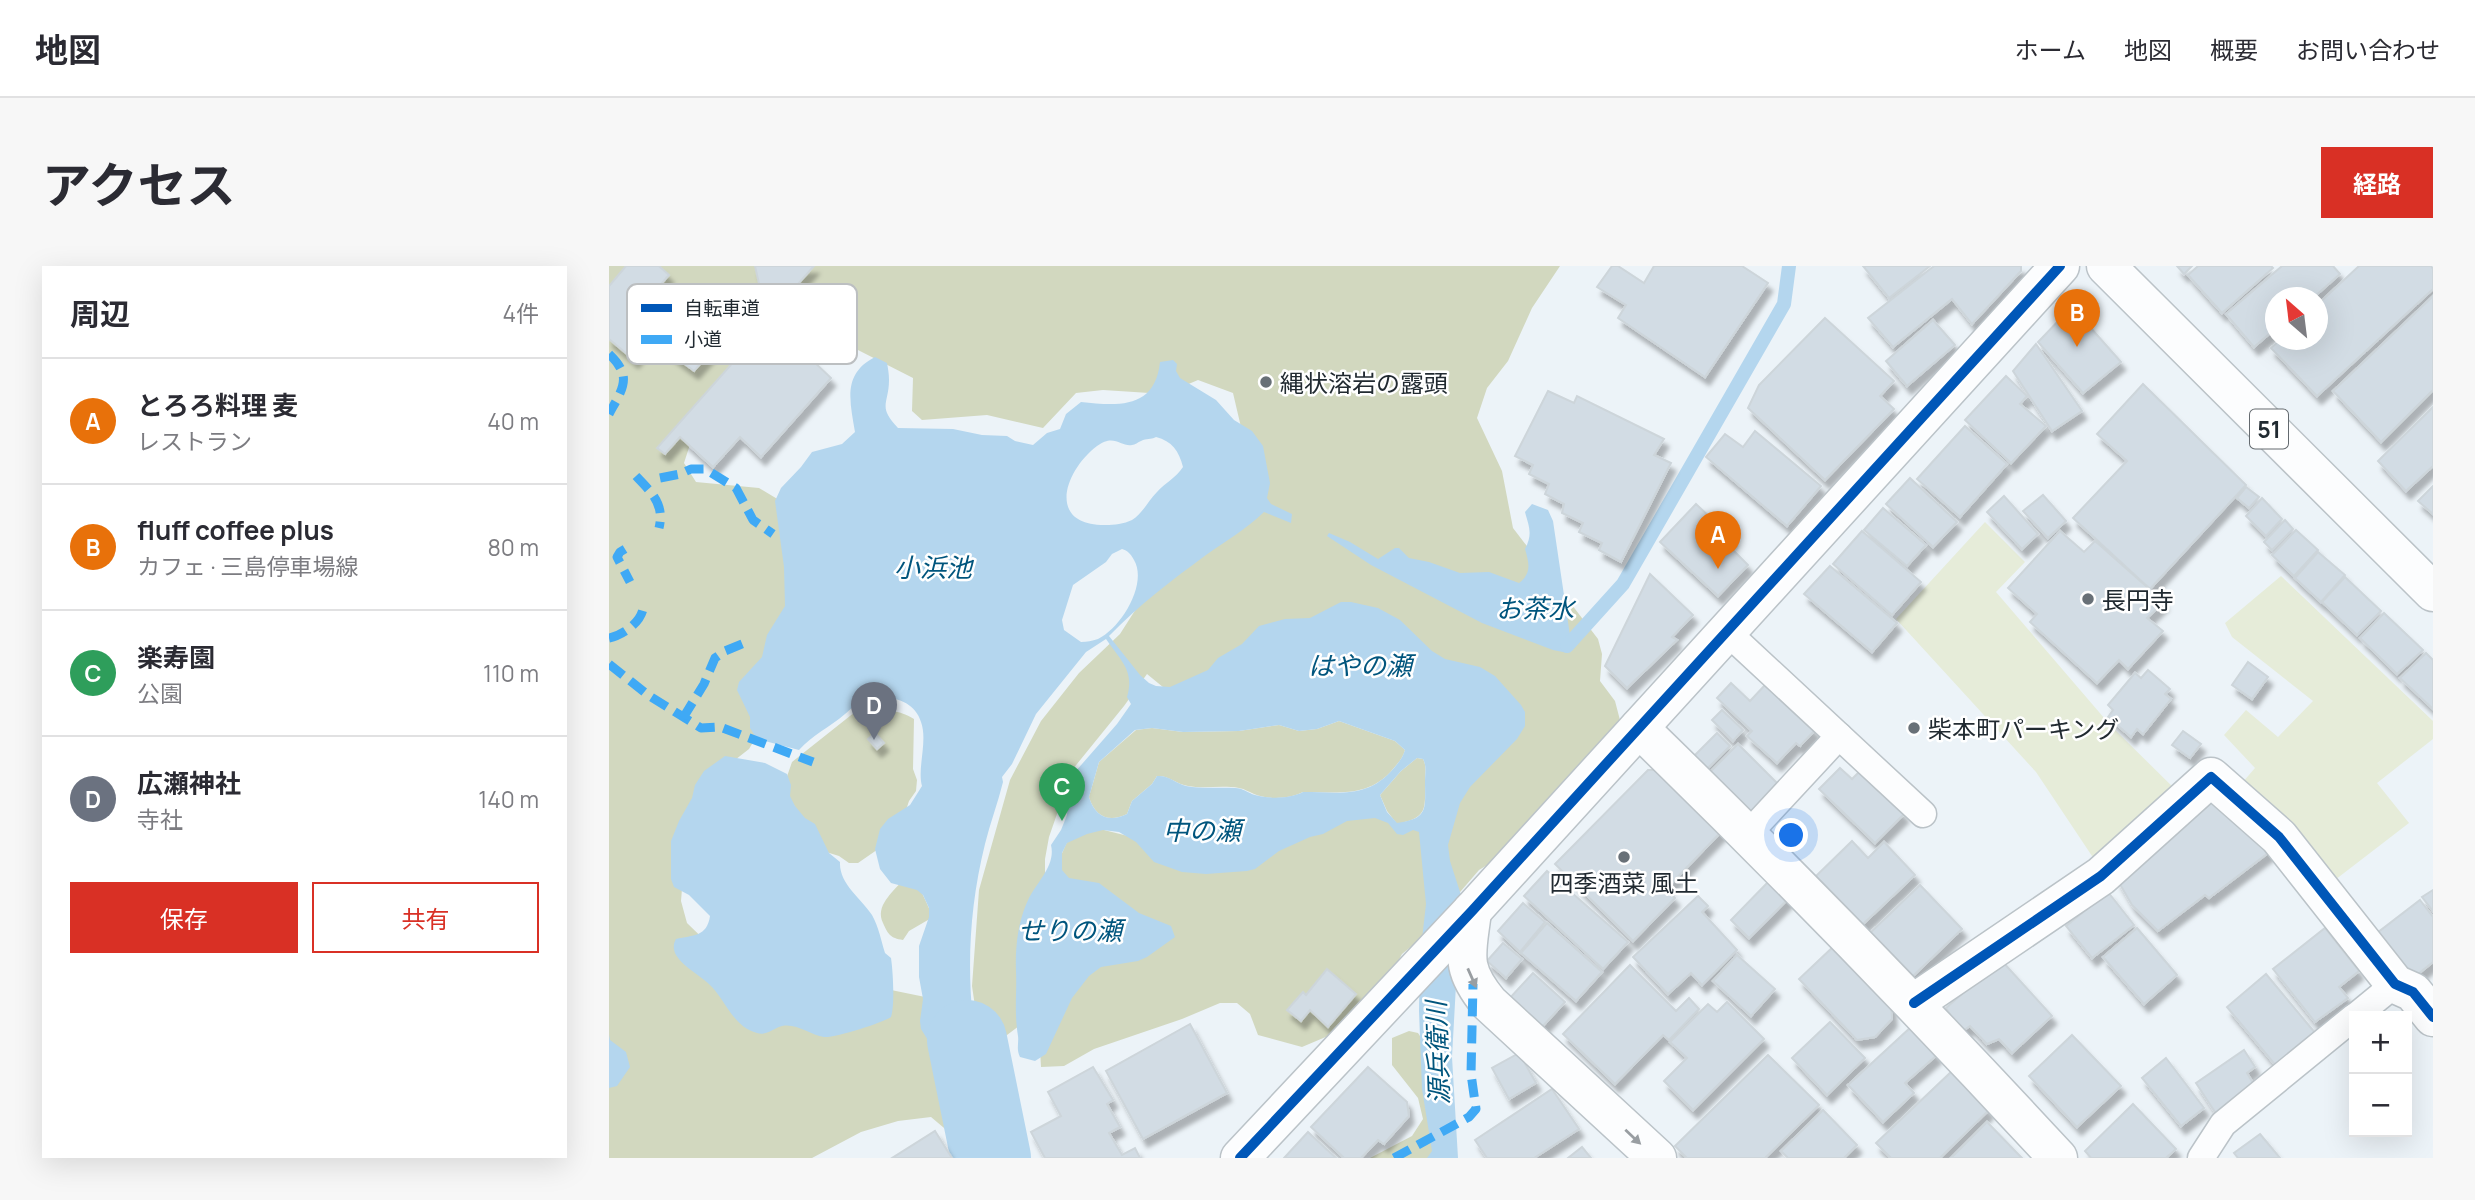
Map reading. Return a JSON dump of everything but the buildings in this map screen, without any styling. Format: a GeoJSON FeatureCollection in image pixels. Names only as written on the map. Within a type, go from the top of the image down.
{"type":"FeatureCollection","features":[{"type":"Feature","properties":{"kind":"street"},"geometry":{"type":"LineString","coordinates":[[1240,1158],[1468,915],[2060,266]]}},
{"type":"Feature","properties":{"kind":"street","name":"51"},"geometry":{"type":"LineString","coordinates":[[2106,266],[2433,592]]}},
{"type":"Feature","properties":{"kind":"street"},"geometry":{"type":"LineString","coordinates":[[1639,728],[1748,834],[1914,1003],[2058,1158]]}},
{"type":"Feature","properties":{"kind":"street"},"geometry":{"type":"LineString","coordinates":[[1914,1003],[2101,876],[2211,777],[2279,837],[2420,997]]}},
{"type":"Feature","properties":{"kind":"street"},"geometry":{"type":"LineString","coordinates":[[1468,915],[1467,964],[1473,984],[1489,1003],[1657,1158]]}},
{"type":"Feature","properties":{"kind":"lane"},"geometry":{"type":"LineString","coordinates":[[1727,632],[1923,814]]}},
{"type":"Feature","properties":{"kind":"lane"},"geometry":{"type":"LineString","coordinates":[[1748,834],[1839,736]]}},
{"type":"Feature","properties":{"kind":"lane"},"geometry":{"type":"LineString","coordinates":[[2374,1011],[2420,997]]}},
{"type":"Feature","properties":{"kind":"lane"},"geometry":{"type":"LineString","coordinates":[[2201,1158],[2223,1124],[2349,1022]]}},
{"type":"Feature","properties":{"kind":"green space"},"geometry":{"type":"Polygon","coordinates":[[[609,266],[1560,266],[1532,308],[1508,361],[1487,388],[1477,418],[1502,471],[1513,528],[1598,639],[1602,654],[1600,681],[1615,701],[1621,724],[1518,846],[1479,870],[1418,941],[1402,954],[1394,969],[1356,1014],[1328,1036],[1302,1047],[1258,1035],[1250,1014],[1237,1003],[1220,1003],[1094,1049],[1064,1066],[1041,1067],[1040,1049],[1063,887],[1056,867],[1070,835],[1088,826],[1152,842],[1342,817],[1380,816],[1398,829],[1427,823],[1489,736],[1169,692],[1147,674],[1064,780],[1049,837],[1045,859],[1045,884],[1019,1026],[1003,1038],[985,1030],[977,1020],[972,986],[979,890],[1010,780],[1041,721],[1079,673],[1120,634],[1244,440],[1233,393],[1198,380],[1165,394],[1103,390],[1076,393],[1043,428],[987,415],[922,420],[912,411],[913,378],[857,350],[857,284],[627,284],[627,364],[749,364],[695,429],[684,463],[696,482],[759,488],[789,506],[791,575],[764,724],[749,749],[717,774],[685,852],[681,901],[687,923],[720,955],[930,998],[960,1016],[987,1055],[990,1098],[972,1118],[981,1158],[960,1158],[950,1133],[931,1117],[898,1121],[861,1132],[812,1158],[609,1158],[609,266]]]}},
{"type":"Feature","properties":{"kind":"green space"},"geometry":{"type":"Polygon","coordinates":[[[1985,522],[2025,562],[1996,592],[2111,726],[2181,795],[2098,865],[2036,772],[1896,619],[1985,522]]]}},
{"type":"Feature","properties":{"kind":"green space"},"geometry":{"type":"Polygon","coordinates":[[[2281,576],[2433,721],[2433,739],[2377,783],[2409,823],[2331,883],[2242,783],[2255,768],[2224,735],[2246,710],[2278,737],[2313,701],[2232,637],[2225,623],[2281,576]]]}},
{"type":"Feature","properties":{"kind":"green space"},"geometry":{"type":"Polygon","coordinates":[[[868,708],[897,712],[914,719],[913,769],[917,780],[916,791],[909,801],[903,819],[884,845],[858,863],[849,863],[839,856],[823,851],[783,788],[792,762],[855,712],[868,708]]]}},
{"type":"Feature","properties":{"kind":"green space"},"geometry":{"type":"Polygon","coordinates":[[[1339,721],[1395,741],[1405,750],[1402,758],[1374,785],[1352,791],[1303,792],[1272,798],[1239,788],[1188,786],[1157,776],[1152,784],[1132,801],[1127,814],[1114,818],[1099,814],[1089,797],[1099,762],[1136,730],[1152,728],[1183,732],[1239,731],[1279,725],[1299,731],[1317,729],[1339,721]]]}},
{"type":"Feature","properties":{"kind":"green space"},"geometry":{"type":"Polygon","coordinates":[[[1417,758],[1423,759],[1425,765],[1423,811],[1414,818],[1397,824],[1380,795],[1401,771],[1417,758]]]}},
{"type":"Feature","properties":{"kind":"green space"},"geometry":{"type":"Polygon","coordinates":[[[903,880],[917,882],[933,917],[909,931],[903,940],[890,935],[881,917],[881,911],[886,900],[903,880]]]}},
{"type":"Feature","properties":{"kind":"green space"},"geometry":{"type":"Polygon","coordinates":[[[1409,1031],[1418,1033],[1424,1042],[1436,1158],[1370,1158],[1412,1136],[1423,1119],[1418,1098],[1392,1065],[1392,1038],[1409,1031]]]}},
{"type":"Feature","properties":{"kind":"water"},"geometry":{"type":"Polygon","coordinates":[[[875,357],[887,363],[889,388],[886,409],[898,428],[953,429],[982,435],[1007,436],[1015,441],[1033,445],[1047,433],[1060,429],[1066,414],[1081,402],[1121,403],[1143,396],[1151,389],[1157,377],[1160,362],[1173,360],[1177,364],[1176,371],[1180,378],[1216,400],[1234,420],[1252,431],[1263,446],[1270,483],[1267,498],[1271,504],[1292,514],[1291,523],[1264,512],[1156,593],[1109,636],[1149,683],[1170,687],[1208,670],[1218,658],[1242,644],[1259,626],[1285,619],[1310,618],[1341,602],[1351,602],[1378,608],[1400,620],[1432,651],[1445,659],[1480,667],[1495,676],[1521,705],[1525,712],[1525,726],[1517,739],[1470,787],[1460,803],[1448,845],[1461,895],[1452,1057],[1458,1158],[1427,1158],[1432,1151],[1422,1089],[1419,1011],[1420,957],[1426,904],[1419,832],[1413,830],[1403,835],[1397,834],[1388,823],[1375,818],[1347,821],[1323,834],[1279,851],[1255,869],[1247,871],[1206,874],[1182,872],[1154,862],[1136,842],[1119,832],[1103,830],[1067,843],[1062,853],[1062,870],[1069,878],[1099,883],[1139,913],[1171,926],[1175,937],[1147,957],[1101,967],[1089,976],[1072,998],[1046,1054],[1035,1061],[1020,1057],[1016,1019],[1016,962],[1022,915],[1048,866],[1051,845],[1067,815],[1069,783],[1131,704],[1127,697],[1128,672],[1106,639],[1086,652],[1036,714],[1012,764],[1002,777],[1003,782],[979,873],[971,929],[970,985],[980,1070],[979,1073],[959,1076],[943,1074],[939,1058],[921,1029],[920,1021],[923,999],[919,977],[919,946],[929,917],[929,908],[923,895],[917,890],[891,883],[880,869],[875,849],[880,829],[888,819],[910,805],[922,786],[923,729],[917,714],[905,703],[889,698],[863,701],[815,735],[799,750],[757,739],[750,728],[750,717],[737,690],[739,682],[762,657],[767,635],[785,606],[784,567],[775,501],[781,488],[812,452],[842,444],[855,432],[851,389],[857,372],[875,357]],[[1156,437],[1132,445],[1113,440],[1103,442],[1085,457],[1076,469],[1067,495],[1068,507],[1075,517],[1087,523],[1109,525],[1132,520],[1183,467],[1174,448],[1166,441],[1156,437]],[[1122,549],[1112,554],[1106,562],[1073,585],[1062,620],[1064,630],[1081,642],[1098,639],[1107,633],[1123,615],[1135,593],[1138,581],[1134,560],[1122,549]],[[1339,721],[1317,729],[1299,731],[1279,725],[1239,731],[1183,732],[1152,728],[1135,730],[1099,762],[1089,797],[1099,814],[1114,818],[1127,814],[1132,801],[1152,784],[1157,776],[1186,786],[1238,788],[1267,797],[1286,797],[1303,792],[1353,792],[1374,785],[1384,778],[1399,762],[1405,750],[1395,741],[1339,721]],[[1417,758],[1401,771],[1380,795],[1387,812],[1397,823],[1420,815],[1425,805],[1423,759],[1417,758]]]}},
{"type":"Feature","properties":{"kind":"water","name":"お茶水"},"geometry":{"type":"Polygon","coordinates":[[[1532,504],[1548,510],[1553,521],[1572,649],[1568,653],[1553,650],[1482,623],[1371,565],[1327,536],[1329,533],[1350,542],[1378,559],[1399,548],[1409,558],[1460,573],[1489,572],[1519,583],[1528,568],[1525,549],[1529,530],[1525,512],[1532,504]]]}},
{"type":"Feature","properties":{"kind":"water"},"geometry":{"type":"Polygon","coordinates":[[[725,756],[765,763],[787,774],[791,785],[790,796],[795,806],[805,818],[815,824],[829,853],[840,862],[843,877],[872,915],[885,953],[891,958],[891,1017],[830,1037],[788,1026],[757,1033],[736,1020],[712,987],[676,955],[676,939],[693,936],[702,931],[706,928],[710,916],[689,895],[674,887],[671,879],[671,841],[692,798],[695,785],[704,771],[725,756]]]}},
{"type":"Feature","properties":{"kind":"water"},"geometry":{"type":"Polygon","coordinates":[[[609,1035],[610,1040],[626,1052],[630,1067],[617,1086],[609,1088],[609,1035]]]}},
{"type":"Feature","properties":{"kind":"waterway"},"geometry":{"type":"LineString","coordinates":[[1567,646],[1623,584],[1784,304],[1789,266]]}},
{"type":"Feature","properties":{"kind":"waterway"},"geometry":{"type":"LineString","coordinates":[[967,1040],[991,1158]]}},
{"type":"Feature","properties":{"kind":"marked path"},"geometry":{"type":"LineString","coordinates":[[609,354],[623,376],[621,390],[609,414]]}},
{"type":"Feature","properties":{"kind":"marked path"},"geometry":{"type":"LineString","coordinates":[[660,478],[691,469],[705,469],[736,488],[753,520],[773,534]]}},
{"type":"Feature","properties":{"kind":"marked path"},"geometry":{"type":"LineString","coordinates":[[636,476],[658,505],[659,528]]}},
{"type":"Feature","properties":{"kind":"marked path"},"geometry":{"type":"LineString","coordinates":[[625,549],[617,557],[630,582]]}},
{"type":"Feature","properties":{"kind":"marked path"},"geometry":{"type":"LineString","coordinates":[[609,638],[630,628],[643,609]]}},
{"type":"Feature","properties":{"kind":"marked path"},"geometry":{"type":"LineString","coordinates":[[683,718],[704,684],[715,658],[747,642]]}},
{"type":"Feature","properties":{"kind":"marked path"},"geometry":{"type":"LineString","coordinates":[[609,664],[648,695],[701,728],[720,727],[813,762]]}},
{"type":"Feature","properties":{"kind":"marked path"},"geometry":{"type":"LineString","coordinates":[[1394,1158],[1469,1117],[1476,1109],[1471,1074],[1473,984]]}},
{"type":"Feature","properties":{"kind":"cycle path"},"geometry":{"type":"LineString","coordinates":[[1240,1158],[1472,911],[2060,266]]}},
{"type":"Feature","properties":{"kind":"cycle path"},"geometry":{"type":"LineString","coordinates":[[1914,1003],[2101,876],[2211,777],[2279,837],[2395,984],[2413,992],[2433,1017]]}},
{"type":"Feature","properties":{"kind":"place","name":"fluff coffee plus"},"geometry":{"type":"Point","coordinates":[2077,347]}},
{"type":"Feature","properties":{"kind":"place","name":"縄状溶岩の露頭"},"geometry":{"type":"Point","coordinates":[1266,382]}},
{"type":"Feature","properties":{"kind":"place","name":"とろろ料理 麦"},"geometry":{"type":"Point","coordinates":[1718,569]}},
{"type":"Feature","properties":{"kind":"place","name":"長円寺"},"geometry":{"type":"Point","coordinates":[2088,599]}},
{"type":"Feature","properties":{"kind":"place","name":"柴本町パーキング"},"geometry":{"type":"Point","coordinates":[1914,728]}},
{"type":"Feature","properties":{"kind":"place","name":"広瀬神社"},"geometry":{"type":"Point","coordinates":[874,740]}},
{"type":"Feature","properties":{"kind":"place","name":"楽寿園"},"geometry":{"type":"Point","coordinates":[1062,821]}},
{"type":"Feature","properties":{"kind":"place","name":"四季酒菜 風土"},"geometry":{"type":"Point","coordinates":[1624,857]}},
{"type":"Feature","properties":{"kind":"water label","name":"小浜池"},"geometry":{"type":"Point","coordinates":[933,567]}},
{"type":"Feature","properties":{"kind":"water label","name":"はやの瀬"},"geometry":{"type":"Point","coordinates":[1360,665]}},
{"type":"Feature","properties":{"kind":"water label","name":"中の瀬"},"geometry":{"type":"Point","coordinates":[1202,830]}},
{"type":"Feature","properties":{"kind":"water label","name":"せりの瀬"},"geometry":{"type":"Point","coordinates":[1070,930]}},
{"type":"Feature","properties":{"kind":"water label","name":"源兵衛川"},"geometry":{"type":"Point","coordinates":[1437,1053]}}]}
